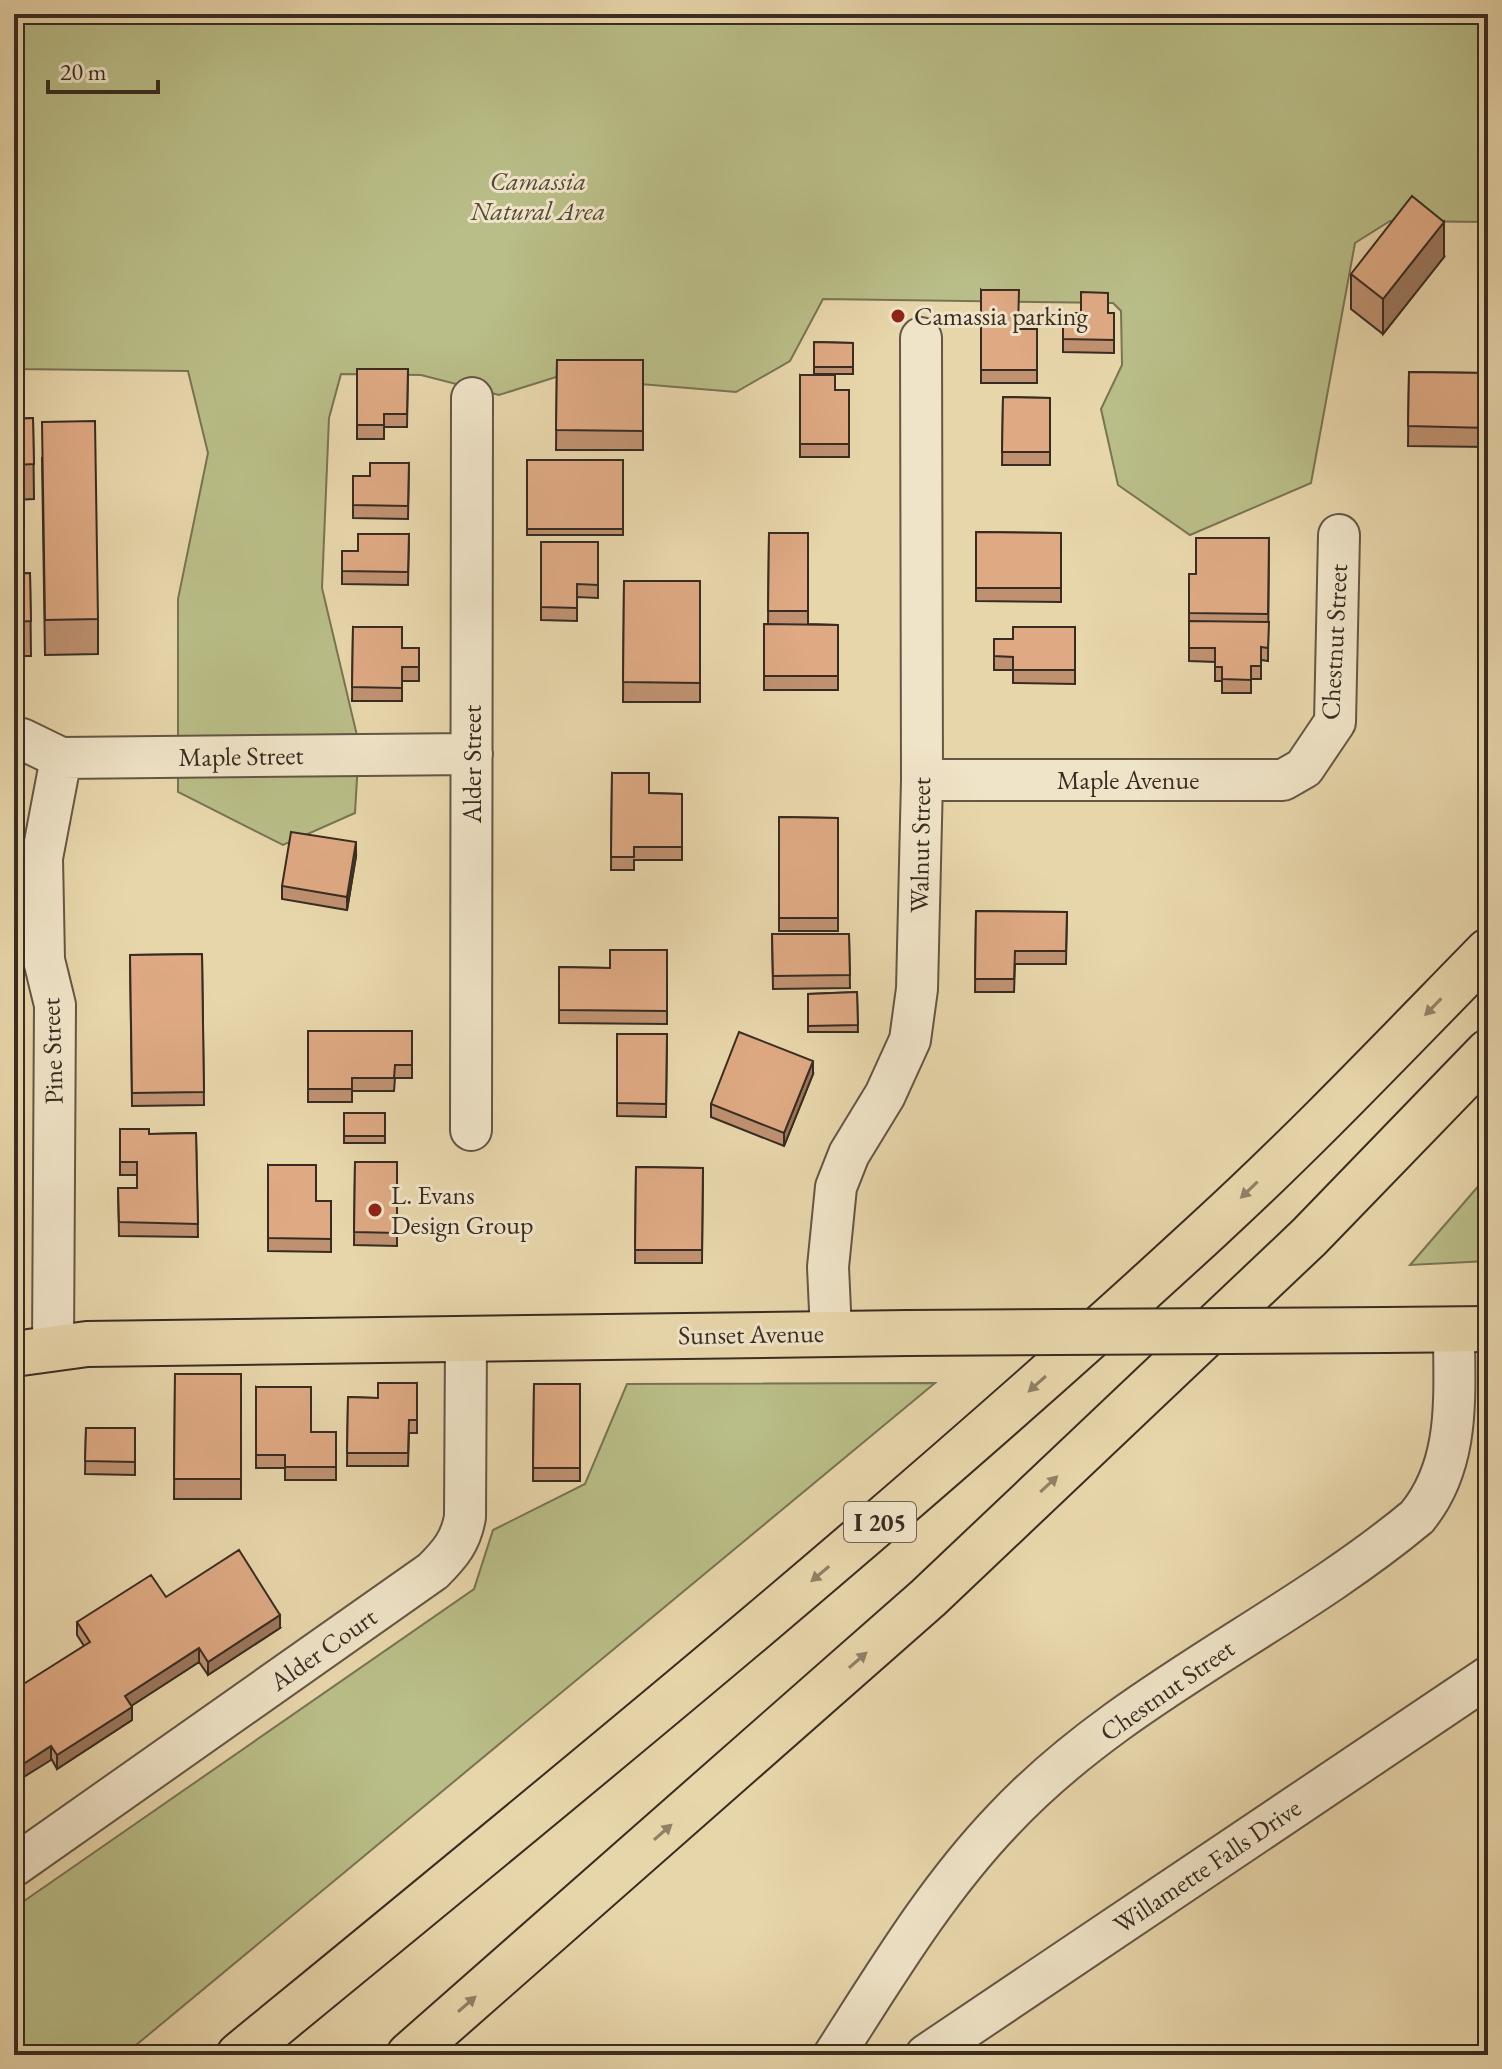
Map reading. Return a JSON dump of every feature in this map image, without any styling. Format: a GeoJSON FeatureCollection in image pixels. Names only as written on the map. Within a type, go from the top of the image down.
{"type":"FeatureCollection","features":[{"type":"Feature","properties":{"kind":"main road","name":"I 205"},"geometry":{"type":"LineString","coordinates":[[239,2055],[856,1544],[994,1423],[1212,1227],[1488,951]]}},
{"type":"Feature","properties":{"kind":"main road"},"geometry":{"type":"LineString","coordinates":[[409,2055],[928,1598],[1309,1237],[1488,1052]]}},
{"type":"Feature","properties":{"kind":"main road","name":"Sunset Avenue"},"geometry":{"type":"LineString","coordinates":[[34,1350],[831,1332],[1471,1330]]}},
{"type":"Feature","properties":{"kind":"street","name":"Walnut Street"},"geometry":{"type":"LineString","coordinates":[[831,1332],[828,1267],[836,1187],[849,1154],[885,1095],[910,1040],[917,989],[922,780],[921,338]]}},
{"type":"Feature","properties":{"kind":"street","name":"Alder Street"},"geometry":{"type":"LineString","coordinates":[[471,1130],[472,398]]}},
{"type":"Feature","properties":{"kind":"street","name":"Chestnut Street"},"geometry":{"type":"LineString","coordinates":[[1321,747],[1335,722],[1339,535]]}},
{"type":"Feature","properties":{"kind":"street","name":"Maple Street"},"geometry":{"type":"LineString","coordinates":[[14,739],[22,739],[61,758],[472,754]]}},
{"type":"Feature","properties":{"kind":"street","name":"Maple Avenue"},"geometry":{"type":"LineString","coordinates":[[922,780],[1283,780],[1304,768],[1321,747]]}},
{"type":"Feature","properties":{"kind":"street","name":"Pine Street"},"geometry":{"type":"LineString","coordinates":[[34,1350],[55,1005],[44,960],[42,858],[61,758]]}},
{"type":"Feature","properties":{"kind":"street","name":"Chestnut Street"},"geometry":{"type":"LineString","coordinates":[[834,2055],[909,1939],[960,1870],[1004,1818],[1114,1724],[1417,1517],[1442,1482],[1471,1330]]}},
{"type":"Feature","properties":{"kind":"street","name":"Alder Court"},"geometry":{"type":"LineString","coordinates":[[14,1866],[421,1580],[447,1557],[462,1533],[465,1517],[466,1339]]}},
{"type":"Feature","properties":{"kind":"street","name":"Willamette Falls Drive"},"geometry":{"type":"LineString","coordinates":[[926,2055],[1488,1677]]}},
{"type":"Feature","properties":{"kind":"green space","name":"Camassia Natural Area"},"geometry":{"type":"Polygon","coordinates":[[[14,14],[1488,14],[1488,222],[1390,221],[1355,243],[1311,483],[1190,535],[1118,485],[1101,409],[1122,365],[1121,311],[1113,303],[823,299],[790,361],[736,392],[556,377],[499,395],[421,375],[341,374],[329,418],[322,588],[359,744],[355,813],[283,845],[178,792],[178,599],[208,453],[188,371],[14,369],[14,14]]]}},
{"type":"Feature","properties":{"kind":"green space"},"geometry":{"type":"Polygon","coordinates":[[[1488,1175],[1488,1261],[1410,1265],[1488,1175]]]}},
{"type":"Feature","properties":{"kind":"green space"},"geometry":{"type":"Polygon","coordinates":[[[935,1383],[124,2055],[14,2055],[14,1908],[474,1589],[493,1530],[585,1484],[627,1384],[935,1383]]]}},
{"type":"Feature","properties":{"kind":"building"},"geometry":{"type":"Polygon","coordinates":[[[1412,196],[1444,222],[1383,299],[1351,274],[1412,196]]]}},
{"type":"Feature","properties":{"kind":"building"},"geometry":{"type":"Polygon","coordinates":[[[1488,232],[1488,258],[1485,258],[1488,232]]]}},
{"type":"Feature","properties":{"kind":"building"},"geometry":{"type":"Polygon","coordinates":[[[981,290],[1019,290],[1018,329],[1037,329],[1037,370],[981,370],[981,290]]]}},
{"type":"Feature","properties":{"kind":"building"},"geometry":{"type":"Polygon","coordinates":[[[1081,292],[1108,293],[1108,313],[1114,313],[1114,340],[1063,339],[1063,313],[1081,313],[1081,292]]]}},
{"type":"Feature","properties":{"kind":"building"},"geometry":{"type":"Polygon","coordinates":[[[814,342],[853,343],[853,367],[814,367],[814,342]]]}},
{"type":"Feature","properties":{"kind":"building"},"geometry":{"type":"Polygon","coordinates":[[[557,360],[643,360],[643,431],[556,430],[557,360]]]}},
{"type":"Feature","properties":{"kind":"building"},"geometry":{"type":"Polygon","coordinates":[[[357,369],[408,369],[407,414],[384,414],[384,425],[357,425],[357,369]]]}},
{"type":"Feature","properties":{"kind":"building"},"geometry":{"type":"Polygon","coordinates":[[[1409,372],[1488,373],[1488,428],[1408,426],[1409,372]]]}},
{"type":"Feature","properties":{"kind":"building"},"geometry":{"type":"Polygon","coordinates":[[[800,375],[835,375],[835,390],[849,390],[849,444],[800,444],[800,375]]]}},
{"type":"Feature","properties":{"kind":"building"},"geometry":{"type":"Polygon","coordinates":[[[1003,397],[1050,398],[1050,452],[1002,452],[1003,397]]]}},
{"type":"Feature","properties":{"kind":"building"},"geometry":{"type":"Polygon","coordinates":[[[33,418],[34,464],[14,465],[14,419],[33,418]]]}},
{"type":"Feature","properties":{"kind":"building"},"geometry":{"type":"Polygon","coordinates":[[[95,421],[98,619],[45,620],[42,422],[95,421]]]}},
{"type":"Feature","properties":{"kind":"building"},"geometry":{"type":"Polygon","coordinates":[[[527,460],[623,460],[623,529],[527,529],[527,460]]]}},
{"type":"Feature","properties":{"kind":"building"},"geometry":{"type":"Polygon","coordinates":[[[370,463],[409,463],[408,506],[353,505],[353,476],[370,476],[370,463]]]}},
{"type":"Feature","properties":{"kind":"building"},"geometry":{"type":"Polygon","coordinates":[[[976,532],[1061,533],[1061,588],[976,588],[976,532]]]}},
{"type":"Feature","properties":{"kind":"building"},"geometry":{"type":"Polygon","coordinates":[[[769,533],[808,533],[808,611],[768,611],[769,533]]]}},
{"type":"Feature","properties":{"kind":"building"},"geometry":{"type":"Polygon","coordinates":[[[358,534],[409,534],[408,572],[342,571],[342,551],[358,551],[358,534]]]}},
{"type":"Feature","properties":{"kind":"building"},"geometry":{"type":"Polygon","coordinates":[[[1196,538],[1269,538],[1268,614],[1189,613],[1189,574],[1196,574],[1196,538]]]}},
{"type":"Feature","properties":{"kind":"building"},"geometry":{"type":"Polygon","coordinates":[[[541,542],[598,542],[598,585],[577,584],[577,608],[541,607],[541,542]]]}},
{"type":"Feature","properties":{"kind":"building"},"geometry":{"type":"Polygon","coordinates":[[[30,573],[31,621],[14,622],[14,574],[30,573]]]}},
{"type":"Feature","properties":{"kind":"building"},"geometry":{"type":"Polygon","coordinates":[[[624,581],[700,581],[700,683],[623,682],[624,581]]]}},
{"type":"Feature","properties":{"kind":"building"},"geometry":{"type":"Polygon","coordinates":[[[1189,621],[1269,622],[1268,648],[1261,647],[1261,666],[1251,666],[1251,680],[1222,679],[1222,667],[1215,667],[1215,648],[1189,648],[1189,621]]]}},
{"type":"Feature","properties":{"kind":"building"},"geometry":{"type":"Polygon","coordinates":[[[764,624],[838,625],[838,676],[764,676],[764,624]]]}},
{"type":"Feature","properties":{"kind":"building"},"geometry":{"type":"Polygon","coordinates":[[[353,627],[402,627],[402,648],[419,648],[419,667],[402,667],[402,688],[352,687],[353,627]]]}},
{"type":"Feature","properties":{"kind":"building"},"geometry":{"type":"Polygon","coordinates":[[[1013,627],[1075,627],[1075,670],[1013,670],[1013,657],[994,656],[994,639],[1013,639],[1013,627]]]}},
{"type":"Feature","properties":{"kind":"building"},"geometry":{"type":"Polygon","coordinates":[[[612,773],[649,773],[649,793],[682,794],[682,847],[634,847],[634,857],[611,857],[612,773]]]}},
{"type":"Feature","properties":{"kind":"building"},"geometry":{"type":"Polygon","coordinates":[[[779,817],[838,818],[838,918],[779,918],[779,817]]]}},
{"type":"Feature","properties":{"kind":"building"},"geometry":{"type":"Polygon","coordinates":[[[291,832],[356,842],[347,897],[282,886],[291,832]]]}},
{"type":"Feature","properties":{"kind":"building"},"geometry":{"type":"Polygon","coordinates":[[[976,911],[1067,912],[1066,951],[1015,951],[1014,979],[975,979],[976,911]]]}},
{"type":"Feature","properties":{"kind":"building"},"geometry":{"type":"Polygon","coordinates":[[[772,934],[849,934],[850,975],[773,976],[772,934]]]}},
{"type":"Feature","properties":{"kind":"building"},"geometry":{"type":"Polygon","coordinates":[[[610,950],[667,950],[667,1011],[559,1010],[559,967],[610,968],[610,950]]]}},
{"type":"Feature","properties":{"kind":"building"},"geometry":{"type":"Polygon","coordinates":[[[202,954],[204,1092],[132,1093],[130,955],[202,954]]]}},
{"type":"Feature","properties":{"kind":"building"},"geometry":{"type":"Polygon","coordinates":[[[857,992],[858,1025],[808,1026],[808,994],[857,992]]]}},
{"type":"Feature","properties":{"kind":"building"},"geometry":{"type":"Polygon","coordinates":[[[308,1031],[412,1031],[412,1065],[395,1065],[394,1078],[352,1078],[352,1089],[308,1089],[308,1031]]]}},
{"type":"Feature","properties":{"kind":"building"},"geometry":{"type":"Polygon","coordinates":[[[739,1032],[813,1061],[784,1133],[711,1104],[739,1032]]]}},
{"type":"Feature","properties":{"kind":"building"},"geometry":{"type":"Polygon","coordinates":[[[617,1034],[667,1034],[666,1104],[617,1103],[617,1034]]]}},
{"type":"Feature","properties":{"kind":"building"},"geometry":{"type":"Polygon","coordinates":[[[344,1113],[385,1113],[385,1136],[344,1136],[344,1113]]]}},
{"type":"Feature","properties":{"kind":"building"},"geometry":{"type":"Polygon","coordinates":[[[120,1129],[149,1129],[149,1134],[196,1133],[198,1224],[119,1222],[118,1188],[137,1188],[137,1162],[120,1162],[120,1129]]]}},
{"type":"Feature","properties":{"kind":"building","name":"L. Evans Design Group"},"geometry":{"type":"Polygon","coordinates":[[[355,1162],[397,1162],[397,1233],[354,1232],[355,1162]]]}},
{"type":"Feature","properties":{"kind":"building"},"geometry":{"type":"Polygon","coordinates":[[[268,1165],[316,1165],[316,1201],[331,1201],[331,1239],[268,1238],[268,1165]]]}},
{"type":"Feature","properties":{"kind":"building"},"geometry":{"type":"Polygon","coordinates":[[[636,1167],[703,1168],[702,1250],[635,1250],[636,1167]]]}},
{"type":"Feature","properties":{"kind":"building"},"geometry":{"type":"Polygon","coordinates":[[[175,1374],[241,1374],[241,1479],[174,1479],[175,1374]]]}},
{"type":"Feature","properties":{"kind":"building"},"geometry":{"type":"Polygon","coordinates":[[[378,1383],[417,1383],[417,1420],[409,1420],[408,1453],[347,1453],[348,1397],[378,1398],[378,1383]]]}},
{"type":"Feature","properties":{"kind":"building"},"geometry":{"type":"Polygon","coordinates":[[[534,1384],[580,1384],[580,1468],[533,1468],[534,1384]]]}},
{"type":"Feature","properties":{"kind":"building"},"geometry":{"type":"Polygon","coordinates":[[[256,1387],[311,1387],[311,1432],[336,1432],[336,1467],[285,1467],[285,1455],[256,1455],[256,1387]]]}},
{"type":"Feature","properties":{"kind":"building"},"geometry":{"type":"Polygon","coordinates":[[[86,1428],[135,1428],[135,1462],[85,1461],[86,1428]]]}},
{"type":"Feature","properties":{"kind":"building"},"geometry":{"type":"Polygon","coordinates":[[[239,1550],[280,1615],[208,1662],[199,1648],[125,1696],[132,1707],[57,1755],[51,1746],[14,1770],[14,1690],[90,1642],[77,1622],[151,1575],[166,1597],[239,1550]]]}},
{"type":"Feature","properties":{"kind":"place","name":"Camassia parking"},"geometry":{"type":"Point","coordinates":[898,316]}},
{"type":"Feature","properties":{"kind":"place","name":"L. Evans Design Group"},"geometry":{"type":"Point","coordinates":[375,1210]}}]}
